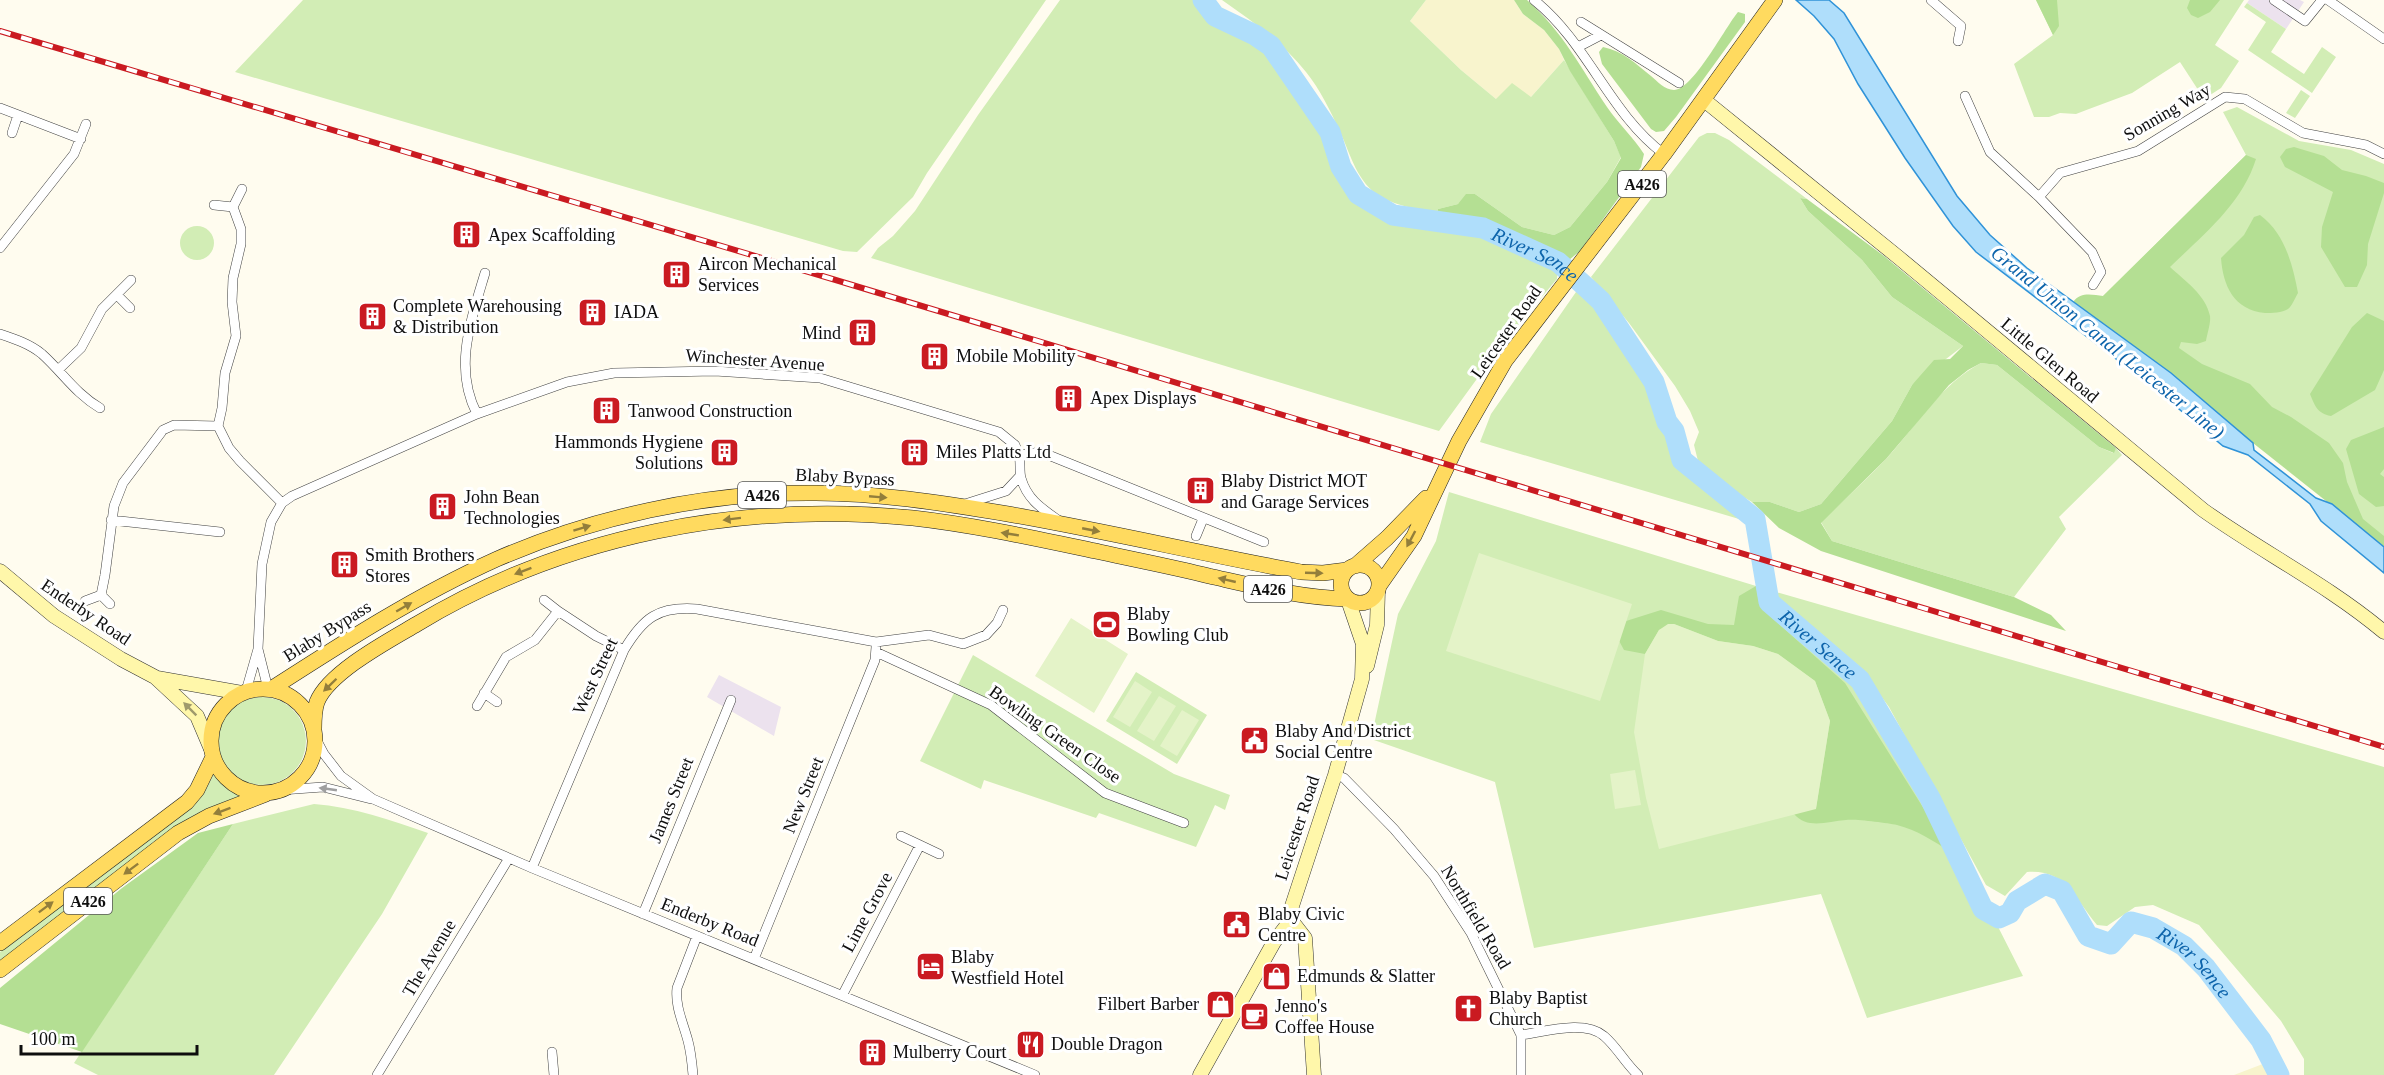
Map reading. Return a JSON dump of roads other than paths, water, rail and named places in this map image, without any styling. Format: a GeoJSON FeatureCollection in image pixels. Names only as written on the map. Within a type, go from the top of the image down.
{"type":"FeatureCollection","features":[{"type":"Feature","properties":{"kind":"main road","name":"Leicester Road"},"geometry":{"type":"LineString","coordinates":[[1200,1075],[1274,942],[1291,920],[1292,906],[1335,775],[1375,640],[1379,588],[1408,547],[1458,441],[1505,362],[1664,154],[1773,3]]}},
{"type":"Feature","properties":{"kind":"main road","name":"Little Glen Road"},"geometry":{"type":"LineString","coordinates":[[1704,100],[1898,256],[2203,510],[2244,540],[2325,589],[2384,632]]}},
{"type":"Feature","properties":{"kind":"main road","name":"Leicester Road"},"geometry":{"type":"LineString","coordinates":[[1351,568],[1403,522],[1436,487]]}},
{"type":"Feature","properties":{"kind":"main road","name":"Blaby Bypass"},"geometry":{"type":"LineString","coordinates":[[270,689],[353,636],[436,588],[541,542],[619,517],[719,498],[808,493],[849,494],[960,506],[1063,524],[1301,572],[1323,573],[1351,568]]}},
{"type":"Feature","properties":{"kind":"main road","name":"Blaby Bypass"},"geometry":{"type":"LineString","coordinates":[[315,733],[316,703],[329,684],[368,653],[449,605],[504,578],[566,555],[632,537],[716,521],[805,514],[914,519],[1031,538],[1259,587],[1328,599],[1348,599]]}},
{"type":"Feature","properties":{"kind":"main road"},"geometry":{"type":"LineString","coordinates":[[1367,567],[1376,574],[1379,588],[1372,600],[1360,604],[1343,594],[1341,581],[1351,568],[1367,567]]}},
{"type":"Feature","properties":{"kind":"main road","name":"Enderby Road"},"geometry":{"type":"LineString","coordinates":[[0,571],[54,616],[121,659],[155,677]]}},
{"type":"Feature","properties":{"kind":"main road","name":"Leicester Road"},"geometry":{"type":"LineString","coordinates":[[1348,599],[1363,644],[1362,679]]}},
{"type":"Feature","properties":{"kind":"main road"},"geometry":{"type":"LineString","coordinates":[[155,677],[244,692],[270,689],[294,699],[308,714],[315,733],[314,754],[308,768],[297,780],[275,791],[254,792],[238,787],[223,774],[197,716],[155,677]]}},
{"type":"Feature","properties":{"kind":"main road"},"geometry":{"type":"LineString","coordinates":[[212,753],[211,731],[218,715],[229,701],[244,692]]}},
{"type":"Feature","properties":{"kind":"main road","name":"A426"},"geometry":{"type":"LineString","coordinates":[[0,943],[187,802],[196,790],[212,753]]}},
{"type":"Feature","properties":{"kind":"main road","name":"A426"},"geometry":{"type":"LineString","coordinates":[[0,970],[178,833],[209,816],[275,791]]}},
{"type":"Feature","properties":{"kind":"main road"},"geometry":{"type":"LineString","coordinates":[[1291,920],[1305,938],[1314,1075]]}},
{"type":"Feature","properties":{"kind":"street"},"geometry":{"type":"LineString","coordinates":[[1534,0],[1562,26],[1603,86],[1640,134],[1664,154]]}},
{"type":"Feature","properties":{"kind":"street"},"geometry":{"type":"LineString","coordinates":[[1931,0],[1961,26],[1958,40]]}},
{"type":"Feature","properties":{"kind":"street"},"geometry":{"type":"LineString","coordinates":[[2274,0],[2305,21],[2322,0]]}},
{"type":"Feature","properties":{"kind":"street"},"geometry":{"type":"LineString","coordinates":[[2328,0],[2384,39]]}},
{"type":"Feature","properties":{"kind":"street"},"geometry":{"type":"LineString","coordinates":[[1581,22],[1679,83]]}},
{"type":"Feature","properties":{"kind":"street"},"geometry":{"type":"LineString","coordinates":[[1578,47],[1601,35]]}},
{"type":"Feature","properties":{"kind":"street"},"geometry":{"type":"LineString","coordinates":[[1656,82],[1662,73]]}},
{"type":"Feature","properties":{"kind":"street"},"geometry":{"type":"LineString","coordinates":[[1965,96],[1990,152],[2039,197],[2092,252],[2101,272],[2093,285]]}},
{"type":"Feature","properties":{"kind":"street","name":"Sonning Way"},"geometry":{"type":"LineString","coordinates":[[2039,197],[2060,173],[2138,151],[2225,97],[2245,99],[2303,133],[2360,144],[2384,154]]}},
{"type":"Feature","properties":{"kind":"street"},"geometry":{"type":"LineString","coordinates":[[0,108],[81,139]]}},
{"type":"Feature","properties":{"kind":"street"},"geometry":{"type":"LineString","coordinates":[[12,133],[18,115]]}},
{"type":"Feature","properties":{"kind":"street"},"geometry":{"type":"LineString","coordinates":[[0,248],[74,154],[86,124]]}},
{"type":"Feature","properties":{"kind":"street"},"geometry":{"type":"LineString","coordinates":[[242,189],[233,207],[239,221],[241,237],[233,278],[232,302],[236,336],[225,373],[218,426],[229,448],[282,503],[271,522],[262,564],[258,648],[244,692]]}},
{"type":"Feature","properties":{"kind":"street"},"geometry":{"type":"LineString","coordinates":[[214,205],[233,207]]}},
{"type":"Feature","properties":{"kind":"street"},"geometry":{"type":"LineString","coordinates":[[477,414],[471,403],[466,384],[464,358],[467,337],[484,273]]}},
{"type":"Feature","properties":{"kind":"street"},"geometry":{"type":"LineString","coordinates":[[58,370],[81,348],[102,309],[130,280]]}},
{"type":"Feature","properties":{"kind":"street"},"geometry":{"type":"LineString","coordinates":[[117,296],[130,308]]}},
{"type":"Feature","properties":{"kind":"street"},"geometry":{"type":"LineString","coordinates":[[0,334],[20,341],[40,353],[79,394],[100,408]]}},
{"type":"Feature","properties":{"kind":"street","name":"Winchester Avenue"},"geometry":{"type":"LineString","coordinates":[[282,503],[292,496],[477,414],[567,382],[614,373],[715,371],[820,378],[999,432],[1015,445],[1019,455]]}},
{"type":"Feature","properties":{"kind":"street"},"geometry":{"type":"LineString","coordinates":[[100,595],[105,574],[111,520],[123,483],[163,430],[174,425],[218,426]]}},
{"type":"Feature","properties":{"kind":"street"},"geometry":{"type":"LineString","coordinates":[[1063,524],[1032,501],[1020,476],[1019,455],[1041,452],[1264,542]]}},
{"type":"Feature","properties":{"kind":"street"},"geometry":{"type":"LineString","coordinates":[[960,506],[1006,491],[1020,476]]}},
{"type":"Feature","properties":{"kind":"street"},"geometry":{"type":"LineString","coordinates":[[1196,536],[1203,519]]}},
{"type":"Feature","properties":{"kind":"street"},"geometry":{"type":"LineString","coordinates":[[111,520],[220,532]]}},
{"type":"Feature","properties":{"kind":"street"},"geometry":{"type":"LineString","coordinates":[[85,601],[100,595]]}},
{"type":"Feature","properties":{"kind":"street"},"geometry":{"type":"LineString","coordinates":[[100,595],[110,604]]}},
{"type":"Feature","properties":{"kind":"street"},"geometry":{"type":"LineString","coordinates":[[544,600],[596,636],[624,650]]}},
{"type":"Feature","properties":{"kind":"street","name":"West Street"},"geometry":{"type":"LineString","coordinates":[[532,868],[624,650],[638,627],[654,615],[686,608],[876,647]]}},
{"type":"Feature","properties":{"kind":"street"},"geometry":{"type":"LineString","coordinates":[[876,647],[929,635],[963,644],[986,635],[997,623],[1003,610]]}},
{"type":"Feature","properties":{"kind":"street"},"geometry":{"type":"LineString","coordinates":[[477,706],[506,657],[535,639],[558,611]]}},
{"type":"Feature","properties":{"kind":"street","name":"Bowling Green Close"},"geometry":{"type":"LineString","coordinates":[[876,647],[991,705],[1105,793],[1184,823]]}},
{"type":"Feature","properties":{"kind":"street","name":"New Street"},"geometry":{"type":"LineString","coordinates":[[754,958],[875,660],[876,647]]}},
{"type":"Feature","properties":{"kind":"street"},"geometry":{"type":"LineString","coordinates":[[258,648],[270,689]]}},
{"type":"Feature","properties":{"kind":"street"},"geometry":{"type":"LineString","coordinates":[[484,693],[497,702]]}},
{"type":"Feature","properties":{"kind":"street","name":"James Street"},"geometry":{"type":"LineString","coordinates":[[643,914],[730,700]]}},
{"type":"Feature","properties":{"kind":"street","name":"Enderby Road"},"geometry":{"type":"LineString","coordinates":[[315,733],[324,754],[341,776],[374,799]]}},
{"type":"Feature","properties":{"kind":"street","name":"Northfield Road"},"geometry":{"type":"LineString","coordinates":[[1335,775],[1344,778],[1434,876],[1471,933],[1521,1035],[1521,1075]]}},
{"type":"Feature","properties":{"kind":"street","name":"Enderby Road"},"geometry":{"type":"LineString","coordinates":[[275,791],[323,787],[374,799],[532,868],[843,994],[1018,1072],[1035,1075]]}},
{"type":"Feature","properties":{"kind":"street"},"geometry":{"type":"LineString","coordinates":[[901,836],[939,854]]}},
{"type":"Feature","properties":{"kind":"street","name":"Lime Grove"},"geometry":{"type":"LineString","coordinates":[[843,994],[920,845]]}},
{"type":"Feature","properties":{"kind":"street","name":"The Avenue"},"geometry":{"type":"LineString","coordinates":[[377,1075],[510,858]]}},
{"type":"Feature","properties":{"kind":"street"},"geometry":{"type":"LineString","coordinates":[[693,1075],[688,1040],[676,996],[677,988],[698,936]]}},
{"type":"Feature","properties":{"kind":"street"},"geometry":{"type":"LineString","coordinates":[[1521,1035],[1582,1027],[1592,1029],[1604,1036],[1638,1075]]}},
{"type":"Feature","properties":{"kind":"street"},"geometry":{"type":"LineString","coordinates":[[552,1052],[554,1075]]}},
{"type":"Feature","properties":{"kind":"water","name":"Grand Union Canal (Leicester Line)"},"geometry":{"type":"Polygon","coordinates":[[[1796,0],[1829,0],[1844,13],[1957,196],[1990,235],[2027,268],[2171,373],[2253,443],[2254,450],[2316,498],[2332,504],[2384,547],[2384,573],[2321,521],[2310,504],[2248,455],[2223,446],[2154,388],[1976,252],[1953,226],[1905,158],[1858,84],[1834,39],[1796,0]]]}},
{"type":"Feature","properties":{"kind":"waterway","name":"River Sence"},"geometry":{"type":"LineString","coordinates":[[1203,0],[1215,16],[1255,35],[1271,46],[1330,132],[1341,167],[1358,194],[1393,215],[1483,228],[1558,262],[1601,301],[1654,382],[1667,422],[1674,431],[1682,460],[1755,519],[1769,602],[1860,680],[1930,798],[1983,909],[1999,918],[2010,913],[2017,901],[2045,884],[2062,891],[2088,936],[2111,944],[2131,922],[2153,928],[2184,946],[2206,968],[2261,1040],[2279,1075]]}},
{"type":"Feature","properties":{"kind":"railway"},"geometry":{"type":"LineString","coordinates":[[0,31],[829,278],[2384,747]]}},
{"type":"Feature","properties":{"kind":"place","name":"Apex Scaffolding"},"geometry":{"type":"Point","coordinates":[467,235]}},
{"type":"Feature","properties":{"kind":"place","name":"Aircon Mechanical Services"},"geometry":{"type":"Point","coordinates":[677,274]}},
{"type":"Feature","properties":{"kind":"place","name":"IADA"},"geometry":{"type":"Point","coordinates":[593,312]}},
{"type":"Feature","properties":{"kind":"place","name":"Complete Warehousing & Distribution"},"geometry":{"type":"Point","coordinates":[372,316]}},
{"type":"Feature","properties":{"kind":"place","name":"Mind"},"geometry":{"type":"Point","coordinates":[862,333]}},
{"type":"Feature","properties":{"kind":"place","name":"Mobile Mobility"},"geometry":{"type":"Point","coordinates":[935,356]}},
{"type":"Feature","properties":{"kind":"place","name":"Apex Displays"},"geometry":{"type":"Point","coordinates":[1069,398]}},
{"type":"Feature","properties":{"kind":"place","name":"Tanwood Construction"},"geometry":{"type":"Point","coordinates":[607,411]}},
{"type":"Feature","properties":{"kind":"place","name":"Hammonds Hygiene Solutions"},"geometry":{"type":"Point","coordinates":[724,452]}},
{"type":"Feature","properties":{"kind":"place","name":"Miles Platts Ltd"},"geometry":{"type":"Point","coordinates":[915,452]}},
{"type":"Feature","properties":{"kind":"place","name":"Blaby District MOT and Garage Services"},"geometry":{"type":"Point","coordinates":[1200,491]}},
{"type":"Feature","properties":{"kind":"place","name":"John Bean Technologies"},"geometry":{"type":"Point","coordinates":[443,507]}},
{"type":"Feature","properties":{"kind":"place","name":"Smith Brothers Stores"},"geometry":{"type":"Point","coordinates":[344,565]}},
{"type":"Feature","properties":{"kind":"place","name":"Blaby Bowling Club"},"geometry":{"type":"Point","coordinates":[1106,624]}},
{"type":"Feature","properties":{"kind":"place","name":"Blaby And District Social Centre"},"geometry":{"type":"Point","coordinates":[1254,741]}},
{"type":"Feature","properties":{"kind":"place","name":"Blaby Civic Centre"},"geometry":{"type":"Point","coordinates":[1237,924]}},
{"type":"Feature","properties":{"kind":"place","name":"Blaby Westfield Hotel"},"geometry":{"type":"Point","coordinates":[930,967]}},
{"type":"Feature","properties":{"kind":"place","name":"Edmunds & Slatter"},"geometry":{"type":"Point","coordinates":[1276,976]}},
{"type":"Feature","properties":{"kind":"place","name":"Filbert Barber"},"geometry":{"type":"Point","coordinates":[1220,1004]}},
{"type":"Feature","properties":{"kind":"place","name":"Blaby Baptist Church"},"geometry":{"type":"Point","coordinates":[1468,1008]}},
{"type":"Feature","properties":{"kind":"place","name":"Jenno's Coffee House"},"geometry":{"type":"Point","coordinates":[1254,1016]}},
{"type":"Feature","properties":{"kind":"place","name":"Double Dragon"},"geometry":{"type":"Point","coordinates":[1030,1044]}},
{"type":"Feature","properties":{"kind":"place","name":"Mulberry Court"},"geometry":{"type":"Point","coordinates":[872,1052]}}]}
